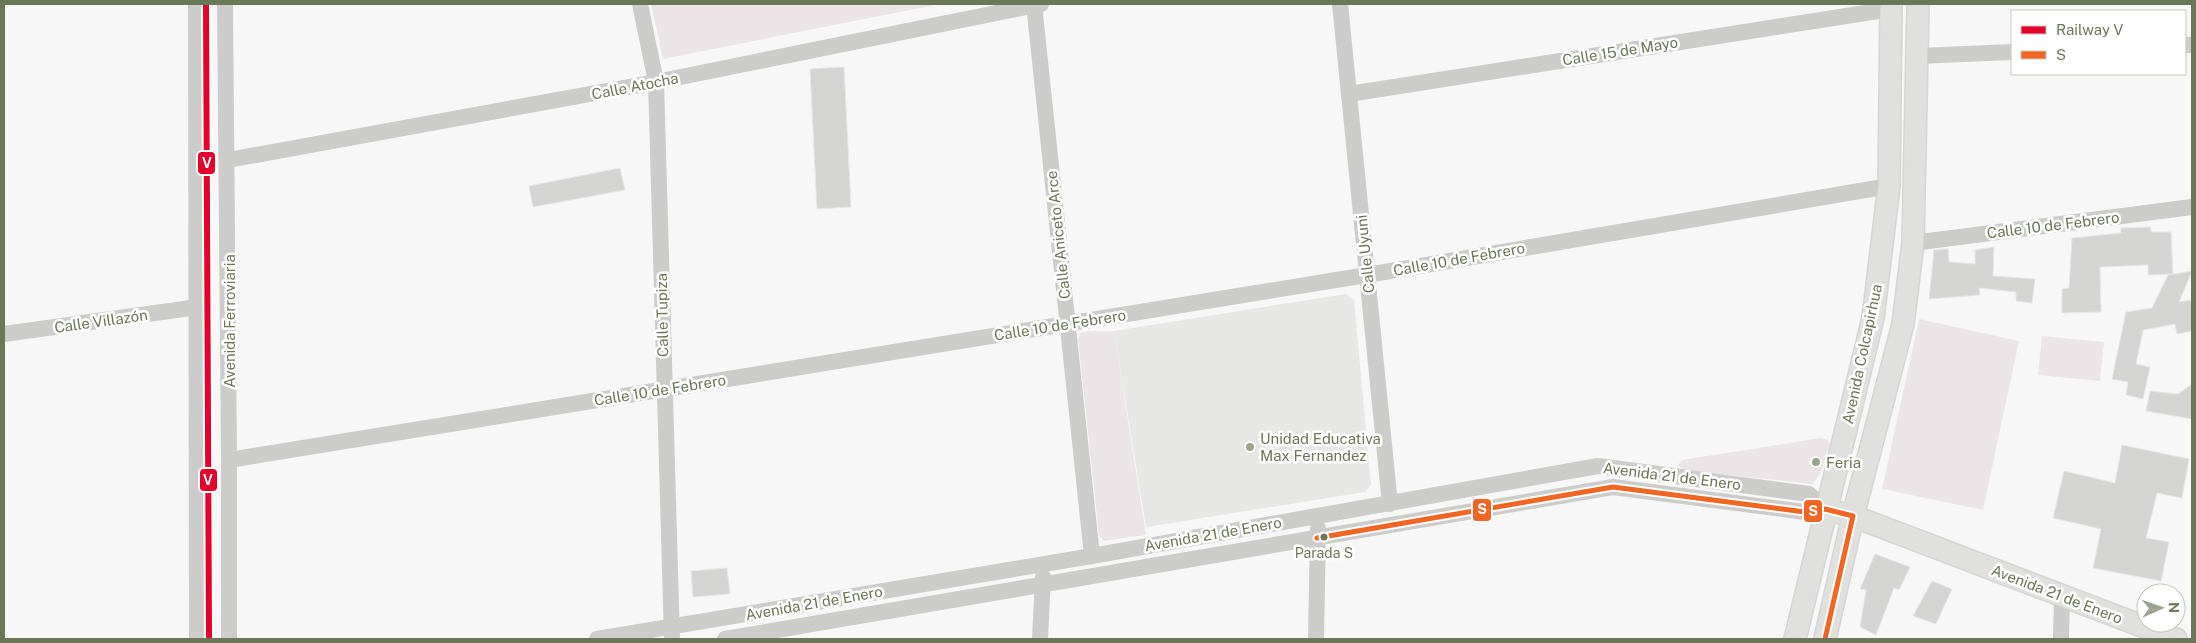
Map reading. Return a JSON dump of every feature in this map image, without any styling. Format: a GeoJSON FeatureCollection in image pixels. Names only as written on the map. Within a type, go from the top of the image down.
{"type":"FeatureCollection","features":[{"type":"Feature","properties":{"kind":"main road","name":"Avenida Colcapirhua"},"geometry":{"type":"LineString","coordinates":[[1824,639],[1853,516],[1903,324],[1913,244],[1918,4]]}},
{"type":"Feature","properties":{"kind":"main road","name":"Avenida Colcapirhua"},"geometry":{"type":"LineString","coordinates":[[1795,639],[1825,509],[1873,318],[1889,186],[1891,6]]}},
{"type":"Feature","properties":{"kind":"main road","name":"Avenida 21 de Enero"},"geometry":{"type":"LineString","coordinates":[[1825,509],[1853,516],[2176,639]]}},
{"type":"Feature","properties":{"kind":"street","name":"Avenida Ferroviaria"},"geometry":{"type":"LineString","coordinates":[[196,4],[195,171],[198,307],[197,639]]}},
{"type":"Feature","properties":{"kind":"street","name":"Avenida Ferroviaria"},"geometry":{"type":"LineString","coordinates":[[225,4],[228,160],[229,639]]}},
{"type":"Feature","properties":{"kind":"street","name":"Calle Tupiza"},"geometry":{"type":"LineString","coordinates":[[640,4],[656,82],[672,633]]}},
{"type":"Feature","properties":{"kind":"street","name":"Calle Atocha"},"geometry":{"type":"LineString","coordinates":[[228,160],[656,82],[1036,4]]}},
{"type":"Feature","properties":{"kind":"street","name":"Calle Aniceto Arce"},"geometry":{"type":"LineString","coordinates":[[1036,4],[1092,556]]}},
{"type":"Feature","properties":{"kind":"street","name":"Calle Uyuni"},"geometry":{"type":"LineString","coordinates":[[1340,4],[1390,504]]}},
{"type":"Feature","properties":{"kind":"street","name":"Calle 15 de Mayo"},"geometry":{"type":"LineString","coordinates":[[1349,94],[1891,6]]}},
{"type":"Feature","properties":{"kind":"street"},"geometry":{"type":"LineString","coordinates":[[1918,56],[2011,52]]}},
{"type":"Feature","properties":{"kind":"street","name":"Calle 10 de Febrero"},"geometry":{"type":"LineString","coordinates":[[229,460],[1367,275],[1889,186]]}},
{"type":"Feature","properties":{"kind":"street","name":"Calle 10 de Febrero"},"geometry":{"type":"LineString","coordinates":[[1913,244],[2192,207]]}},
{"type":"Feature","properties":{"kind":"street","name":"Calle Villazón"},"geometry":{"type":"LineString","coordinates":[[4,334],[198,307]]}},
{"type":"Feature","properties":{"kind":"street","name":"Avenida 21 de Enero"},"geometry":{"type":"LineString","coordinates":[[597,639],[672,633],[1044,564],[1598,466],[1809,494],[1825,509]]}},
{"type":"Feature","properties":{"kind":"street","name":"Avenida 21 de Enero"},"geometry":{"type":"LineString","coordinates":[[725,639],[742,638],[1613,487],[1805,512],[1825,509]]}},
{"type":"Feature","properties":{"kind":"street"},"geometry":{"type":"LineString","coordinates":[[1316,639],[1318,515]]}},
{"type":"Feature","properties":{"kind":"street"},"geometry":{"type":"LineString","coordinates":[[1040,639],[1044,564]]}},
{"type":"Feature","properties":{"kind":"street"},"geometry":{"type":"LineString","coordinates":[[2061,639],[2062,596]]}},
{"type":"Feature","properties":{"kind":"shaded area"},"geometry":{"type":"Polygon","coordinates":[[[651,4],[940,4],[663,59],[651,4]]]}},
{"type":"Feature","properties":{"kind":"shaded area","name":"Unidad Educativa Max Fernandez"},"geometry":{"type":"Polygon","coordinates":[[[1346,294],[1354,300],[1371,485],[1365,492],[1146,527],[1114,331],[1346,294]]]}},
{"type":"Feature","properties":{"kind":"shaded area"},"geometry":{"type":"Polygon","coordinates":[[[1919,319],[2019,341],[1983,510],[1882,489],[1919,319]]]}},
{"type":"Feature","properties":{"kind":"shaded area"},"geometry":{"type":"Polygon","coordinates":[[[1087,331],[1114,331],[1146,535],[1104,541],[1099,535],[1078,339],[1080,333],[1087,331]]]}},
{"type":"Feature","properties":{"kind":"shaded area"},"geometry":{"type":"Polygon","coordinates":[[[2042,336],[2104,342],[2100,381],[2038,375],[2042,336]]]}},
{"type":"Feature","properties":{"kind":"shaded area"},"geometry":{"type":"Polygon","coordinates":[[[1820,438],[1826,439],[1830,444],[1820,474],[1812,484],[1683,470],[1678,465],[1682,460],[1820,438]]]}},
{"type":"Feature","properties":{"kind":"building"},"geometry":{"type":"Polygon","coordinates":[[[844,67],[851,207],[817,209],[810,69],[844,67]]]}},
{"type":"Feature","properties":{"kind":"building"},"geometry":{"type":"Polygon","coordinates":[[[620,168],[625,190],[533,207],[529,186],[620,168]]]}},
{"type":"Feature","properties":{"kind":"building"},"geometry":{"type":"Polygon","coordinates":[[[2150,227],[2151,232],[2171,232],[2173,274],[2148,275],[2148,265],[2100,267],[2101,312],[2062,313],[2062,289],[2069,288],[2072,238],[2121,233],[2121,228],[2150,227]]]}},
{"type":"Feature","properties":{"kind":"building"},"geometry":{"type":"Polygon","coordinates":[[[1994,247],[1993,276],[2035,279],[2032,303],[2016,301],[2016,292],[1979,288],[1980,295],[1929,299],[1934,250],[1948,249],[1949,262],[1975,264],[1975,250],[1994,247]]]}},
{"type":"Feature","properties":{"kind":"building"},"geometry":{"type":"Polygon","coordinates":[[[2192,271],[2179,302],[2192,300],[2192,331],[2177,334],[2175,324],[2143,330],[2136,364],[2150,367],[2143,399],[2126,395],[2128,382],[2112,379],[2126,312],[2152,308],[2168,275],[2192,271]]]}},
{"type":"Feature","properties":{"kind":"building"},"geometry":{"type":"Polygon","coordinates":[[[2192,384],[2192,419],[2146,411],[2150,391],[2178,394],[2192,384]]]}},
{"type":"Feature","properties":{"kind":"building"},"geometry":{"type":"Polygon","coordinates":[[[2122,445],[2189,459],[2182,498],[2157,493],[2146,538],[2169,542],[2161,581],[2093,568],[2101,529],[2053,518],[2064,471],[2115,483],[2122,445]]]}},
{"type":"Feature","properties":{"kind":"building"},"geometry":{"type":"Polygon","coordinates":[[[1875,554],[1910,567],[1899,590],[1894,588],[1876,635],[1860,627],[1866,590],[1860,589],[1875,554]]]}},
{"type":"Feature","properties":{"kind":"building"},"geometry":{"type":"Polygon","coordinates":[[[727,568],[730,594],[693,597],[691,571],[727,568]]]}},
{"type":"Feature","properties":{"kind":"building"},"geometry":{"type":"Polygon","coordinates":[[[1932,581],[1952,589],[1936,624],[1913,616],[1932,581]]]}},
{"type":"Feature","properties":{"kind":"rail line","name":"V"},"geometry":{"type":"LineString","coordinates":[[206,4],[209,639]]}},
{"type":"Feature","properties":{"kind":"transit line","name":"S"},"geometry":{"type":"LineString","coordinates":[[1317,538],[1613,487],[1805,512],[1825,509],[1853,516],[1825,639]]}},
{"type":"Feature","properties":{"kind":"place","name":"Unidad Educativa Max Fernandez"},"geometry":{"type":"Point","coordinates":[1250,447]}},
{"type":"Feature","properties":{"kind":"place","name":"Feria"},"geometry":{"type":"Point","coordinates":[1816,462]}},
{"type":"Feature","properties":{"kind":"place","name":"Parada S"},"geometry":{"type":"Point","coordinates":[1324,537]}}]}
